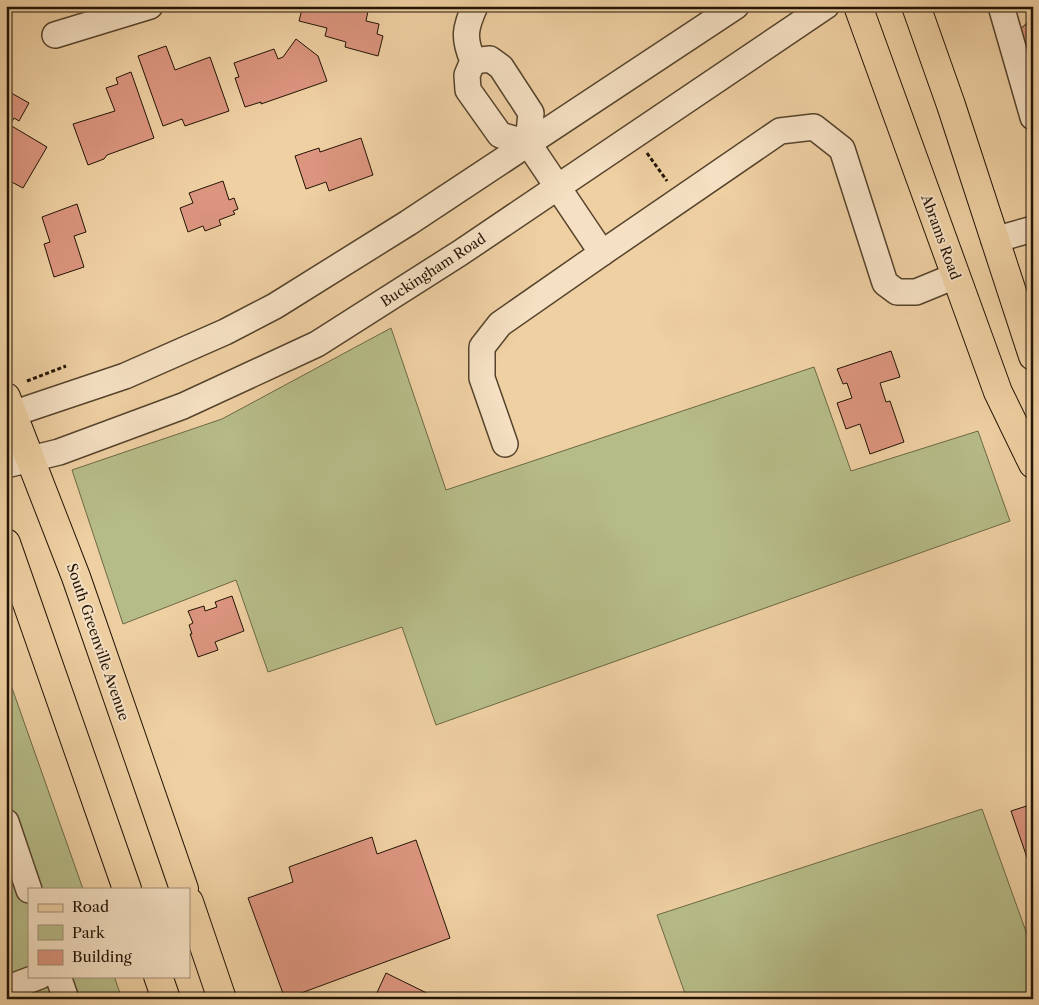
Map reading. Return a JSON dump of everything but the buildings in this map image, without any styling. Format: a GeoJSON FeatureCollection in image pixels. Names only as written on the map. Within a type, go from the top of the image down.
{"type":"FeatureCollection","features":[{"type":"Feature","properties":{"kind":"main road","name":"Abrams Road"},"geometry":{"type":"LineString","coordinates":[[858,6],[998,392],[1033,464]]}},
{"type":"Feature","properties":{"kind":"main road"},"geometry":{"type":"LineString","coordinates":[[916,6],[951,105],[1033,356]]}},
{"type":"Feature","properties":{"kind":"main road","name":"South Greenville Avenue"},"geometry":{"type":"LineString","coordinates":[[12,402],[18,463],[76,577],[184,888]]}},
{"type":"Feature","properties":{"kind":"main road"},"geometry":{"type":"LineString","coordinates":[[6,543],[127,888]]}},
{"type":"Feature","properties":{"kind":"main road"},"geometry":{"type":"LineString","coordinates":[[190,905],[222,999]]}},
{"type":"Feature","properties":{"kind":"main road"},"geometry":{"type":"LineString","coordinates":[[159,978],[166,999]]}},
{"type":"Feature","properties":{"kind":"street"},"geometry":{"type":"LineString","coordinates":[[55,35],[150,6]]}},
{"type":"Feature","properties":{"kind":"street"},"geometry":{"type":"LineString","coordinates":[[475,6],[467,24],[466,46],[473,61],[467,75],[468,90],[500,134],[528,142]]}},
{"type":"Feature","properties":{"kind":"street"},"geometry":{"type":"LineString","coordinates":[[12,402],[125,376],[226,332],[275,306],[408,223],[736,6]]}},
{"type":"Feature","properties":{"kind":"street","name":"Buckingham Road"},"geometry":{"type":"LineString","coordinates":[[18,463],[59,452],[183,406],[317,344],[558,188],[826,6]]}},
{"type":"Feature","properties":{"kind":"street"},"geometry":{"type":"LineString","coordinates":[[1001,6],[1033,117]]}},
{"type":"Feature","properties":{"kind":"street"},"geometry":{"type":"LineString","coordinates":[[473,61],[490,59],[501,67],[531,113],[528,142],[602,253]]}},
{"type":"Feature","properties":{"kind":"street"},"geometry":{"type":"LineString","coordinates":[[505,444],[482,378],[482,347],[500,324],[780,131],[814,127],[842,149],[884,283],[897,292],[916,292],[955,276]]}},
{"type":"Feature","properties":{"kind":"street"},"geometry":{"type":"LineString","coordinates":[[994,240],[1033,229]]}},
{"type":"Feature","properties":{"kind":"street"},"geometry":{"type":"LineString","coordinates":[[6,822],[28,888]]}},
{"type":"Feature","properties":{"kind":"street"},"geometry":{"type":"LineString","coordinates":[[6,989],[35,978]]}},
{"type":"Feature","properties":{"kind":"street"},"geometry":{"type":"LineString","coordinates":[[59,978],[66,999]]}},
{"type":"Feature","properties":{"kind":"path"},"geometry":{"type":"LineString","coordinates":[[647,153],[680,200]]}},
{"type":"Feature","properties":{"kind":"path"},"geometry":{"type":"LineString","coordinates":[[12,402],[66,366]]}},
{"type":"Feature","properties":{"kind":"green space"},"geometry":{"type":"Polygon","coordinates":[[[391,328],[446,490],[814,367],[851,471],[978,431],[1010,521],[436,725],[402,627],[268,672],[236,580],[123,624],[72,470],[222,419],[391,328]]]}},
{"type":"Feature","properties":{"kind":"green space"},"geometry":{"type":"Polygon","coordinates":[[[6,671],[83,888],[28,888],[28,978],[115,978],[122,999],[6,999],[6,671]]]}},
{"type":"Feature","properties":{"kind":"green space"},"geometry":{"type":"Polygon","coordinates":[[[982,809],[1033,951],[1033,999],[687,999],[657,915],[982,809]]]}}]}
